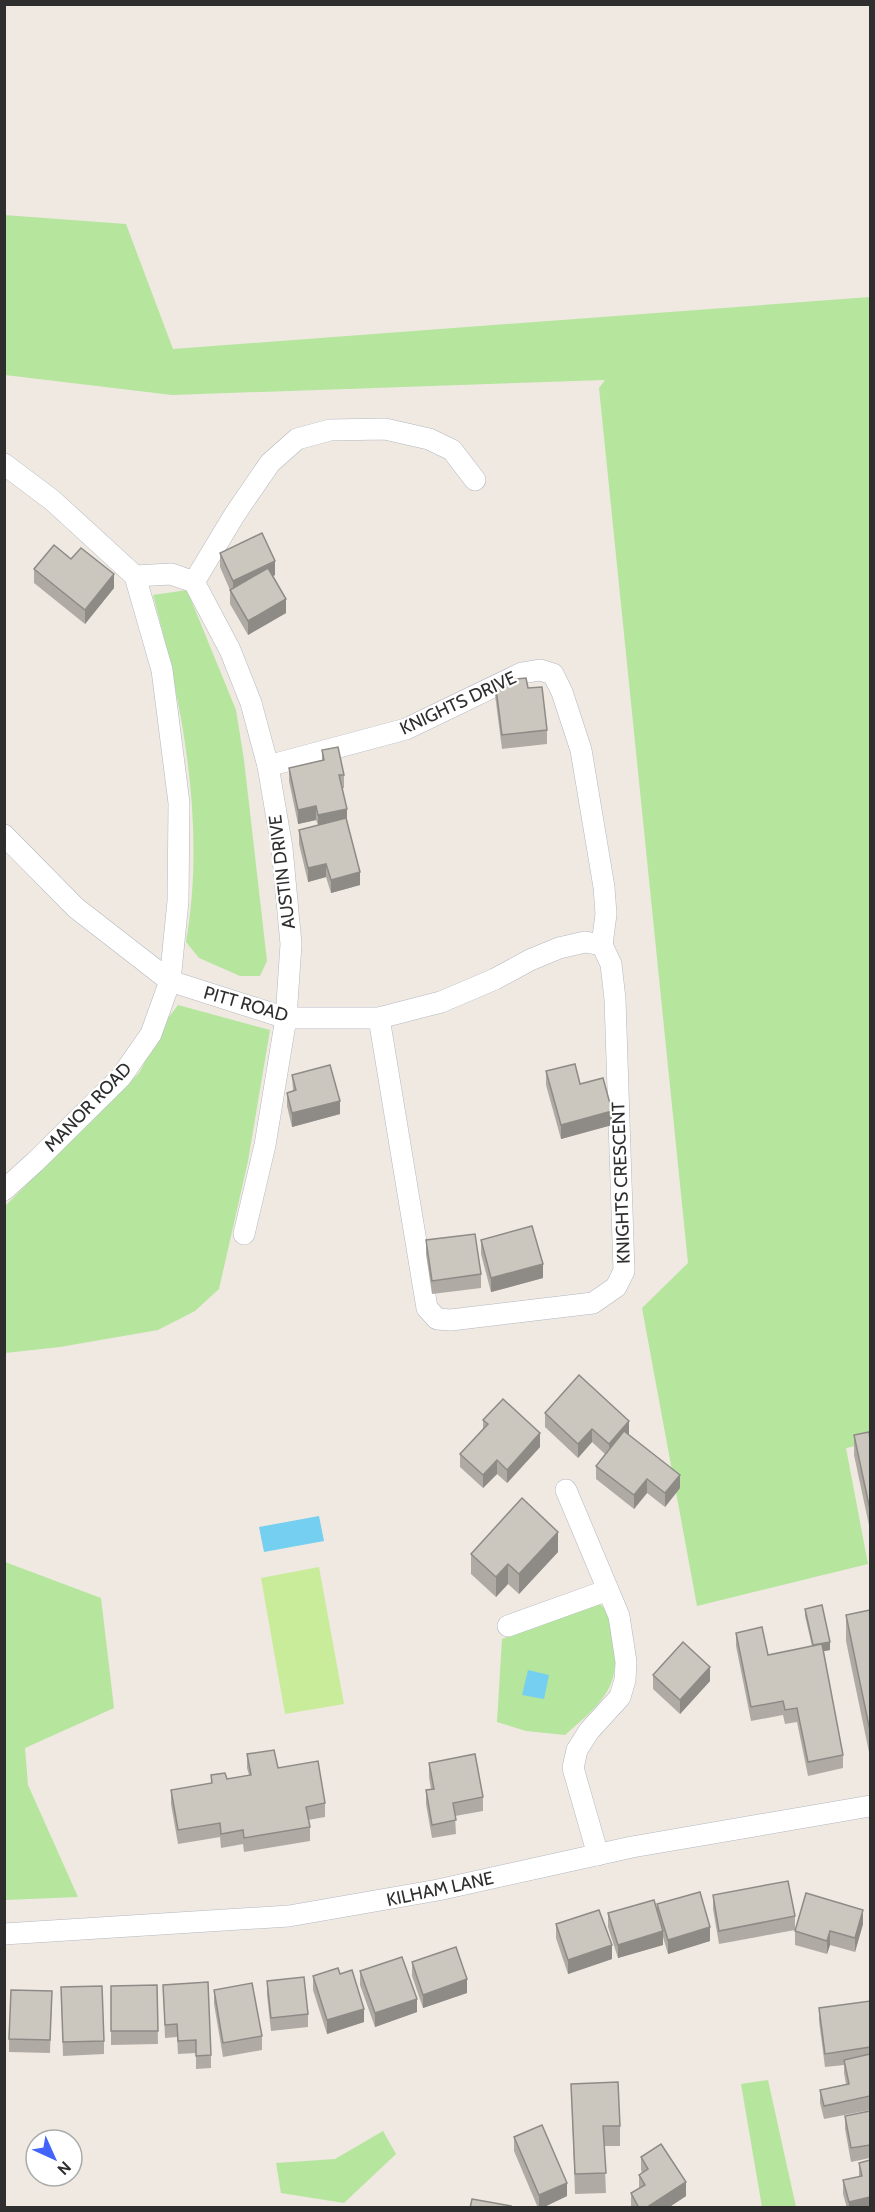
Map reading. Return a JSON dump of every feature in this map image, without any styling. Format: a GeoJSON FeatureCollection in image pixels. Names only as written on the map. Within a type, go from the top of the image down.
{"type":"FeatureCollection","features":[{"type":"Feature","properties":{"kind":"street"},"geometry":{"type":"LineString","coordinates":[[4,464],[52,500],[135,576],[171,574],[194,582],[234,514],[270,463],[297,440],[330,430],[385,429],[429,439],[452,450],[475,480]]}},
{"type":"Feature","properties":{"kind":"street","name":"MANOR ROAD"},"geometry":{"type":"LineString","coordinates":[[4,1190],[121,1077],[151,1034],[170,981],[178,901],[178,802],[162,670],[135,576]]}},
{"type":"Feature","properties":{"kind":"street","name":"AUSTIN DRIVE"},"geometry":{"type":"LineString","coordinates":[[194,582],[230,650],[251,703],[268,766],[282,848],[291,944],[286,1018],[265,1145],[244,1234]]}},
{"type":"Feature","properties":{"kind":"street","name":"KNIGHTS DRIVE"},"geometry":{"type":"LineString","coordinates":[[268,766],[406,729],[522,673],[540,670],[553,674],[581,750],[604,887],[606,914],[602,945]]}},
{"type":"Feature","properties":{"kind":"street","name":"PITT ROAD"},"geometry":{"type":"LineString","coordinates":[[4,835],[76,908],[170,981],[286,1018],[378,1018],[441,1002],[559,948],[585,942],[602,945]]}},
{"type":"Feature","properties":{"kind":"street","name":"KNIGHTS CRESCENT"},"geometry":{"type":"LineString","coordinates":[[378,1018],[427,1308],[437,1319],[451,1320],[593,1303],[616,1287],[624,1270],[615,999],[611,964],[602,945]]}},
{"type":"Feature","properties":{"kind":"street"},"geometry":{"type":"LineString","coordinates":[[566,1490],[619,1616],[626,1662],[625,1680],[620,1697],[589,1731],[577,1750],[573,1768],[598,1855]]}},
{"type":"Feature","properties":{"kind":"street"},"geometry":{"type":"LineString","coordinates":[[508,1626],[608,1590]]}},
{"type":"Feature","properties":{"kind":"street","name":"KILHAM LANE"},"geometry":{"type":"LineString","coordinates":[[4,1934],[289,1916],[438,1890],[632,1847],[870,1806]]}},
{"type":"Feature","properties":{"kind":"green space"},"geometry":{"type":"Polygon","coordinates":[[[4,215],[126,224],[173,349],[870,297],[870,1443],[846,1448],[868,1564],[697,1606],[642,1308],[688,1263],[599,388],[605,380],[172,395],[5,375],[4,215]]]}},
{"type":"Feature","properties":{"kind":"green space"},"geometry":{"type":"Polygon","coordinates":[[[187,590],[236,710],[244,760],[267,961],[260,976],[240,976],[199,958],[186,942],[192,898],[194,855],[188,767],[174,680],[153,595],[187,590]]]}},
{"type":"Feature","properties":{"kind":"green space"},"geometry":{"type":"Polygon","coordinates":[[[178,1005],[270,1030],[248,1161],[219,1289],[195,1311],[158,1330],[60,1347],[5,1353],[5,1206],[139,1073],[168,1018],[178,1005]]]}},
{"type":"Feature","properties":{"kind":"green space"},"geometry":{"type":"Polygon","coordinates":[[[5,1562],[101,1598],[114,1708],[25,1748],[28,1785],[78,1897],[5,1900],[5,1562]]]}},
{"type":"Feature","properties":{"kind":"green space"},"geometry":{"type":"Polygon","coordinates":[[[319,1567],[344,1704],[285,1714],[261,1578],[319,1567]]]}},
{"type":"Feature","properties":{"kind":"green space"},"geometry":{"type":"Polygon","coordinates":[[[599,1603],[608,1616],[612,1632],[615,1667],[607,1692],[590,1713],[565,1735],[526,1731],[497,1722],[502,1639],[599,1603]]]}},
{"type":"Feature","properties":{"kind":"green space"},"geometry":{"type":"Polygon","coordinates":[[[768,2080],[796,2207],[762,2207],[741,2084],[768,2080]]]}},
{"type":"Feature","properties":{"kind":"green space"},"geometry":{"type":"Polygon","coordinates":[[[383,2131],[396,2154],[344,2203],[281,2193],[276,2163],[335,2159],[383,2131]]]}},
{"type":"Feature","properties":{"kind":"water"},"geometry":{"type":"Polygon","coordinates":[[[319,1516],[324,1541],[264,1552],[259,1527],[319,1516]]]}},
{"type":"Feature","properties":{"kind":"water"},"geometry":{"type":"Polygon","coordinates":[[[528,1670],[549,1675],[544,1699],[522,1695],[528,1670]]]}},
{"type":"Feature","properties":{"kind":"building"},"geometry":{"type":"Polygon","coordinates":[[[262,533],[275,561],[233,581],[220,553],[262,533]]]}},
{"type":"Feature","properties":{"kind":"building"},"geometry":{"type":"Polygon","coordinates":[[[54,545],[71,559],[81,548],[114,574],[85,610],[34,569],[54,545]]]}},
{"type":"Feature","properties":{"kind":"building"},"geometry":{"type":"Polygon","coordinates":[[[268,568],[286,599],[248,621],[230,590],[268,568]]]}},
{"type":"Feature","properties":{"kind":"building"},"geometry":{"type":"Polygon","coordinates":[[[526,678],[528,688],[542,687],[547,730],[502,735],[495,681],[526,678]]]}},
{"type":"Feature","properties":{"kind":"building"},"geometry":{"type":"Polygon","coordinates":[[[338,747],[344,775],[339,775],[347,809],[318,815],[316,806],[298,810],[289,768],[324,760],[322,750],[338,747]]]}},
{"type":"Feature","properties":{"kind":"building"},"geometry":{"type":"Polygon","coordinates":[[[346,818],[360,872],[331,880],[326,864],[308,868],[299,830],[346,818]]]}},
{"type":"Feature","properties":{"kind":"building"},"geometry":{"type":"Polygon","coordinates":[[[575,1064],[580,1084],[603,1078],[612,1111],[561,1125],[546,1071],[575,1064]]]}},
{"type":"Feature","properties":{"kind":"building"},"geometry":{"type":"Polygon","coordinates":[[[330,1065],[340,1101],[292,1113],[287,1093],[296,1090],[292,1075],[330,1065]]]}},
{"type":"Feature","properties":{"kind":"building"},"geometry":{"type":"Polygon","coordinates":[[[532,1226],[543,1264],[491,1278],[481,1240],[532,1226]]]}},
{"type":"Feature","properties":{"kind":"building"},"geometry":{"type":"Polygon","coordinates":[[[475,1234],[481,1274],[432,1281],[426,1240],[475,1234]]]}},
{"type":"Feature","properties":{"kind":"building"},"geometry":{"type":"Polygon","coordinates":[[[579,1375],[629,1421],[609,1444],[592,1429],[578,1444],[545,1413],[579,1375]]]}},
{"type":"Feature","properties":{"kind":"building"},"geometry":{"type":"Polygon","coordinates":[[[503,1399],[540,1433],[507,1470],[497,1460],[483,1475],[460,1454],[488,1424],[483,1420],[503,1399]]]}},
{"type":"Feature","properties":{"kind":"building"},"geometry":{"type":"Polygon","coordinates":[[[624,1431],[680,1475],[665,1493],[647,1479],[634,1495],[596,1466],[624,1431]]]}},
{"type":"Feature","properties":{"kind":"building"},"geometry":{"type":"Polygon","coordinates":[[[869,1432],[870,1439],[870,1510],[854,1435],[869,1432]]]}},
{"type":"Feature","properties":{"kind":"building"},"geometry":{"type":"Polygon","coordinates":[[[522,1498],[558,1532],[519,1574],[508,1564],[496,1577],[471,1554],[522,1498]]]}},
{"type":"Feature","properties":{"kind":"building"},"geometry":{"type":"Polygon","coordinates":[[[822,1605],[830,1642],[813,1645],[805,1609],[822,1605]]]}},
{"type":"Feature","properties":{"kind":"building"},"geometry":{"type":"Polygon","coordinates":[[[870,1610],[870,1731],[846,1615],[870,1610]]]}},
{"type":"Feature","properties":{"kind":"building"},"geometry":{"type":"Polygon","coordinates":[[[762,1627],[768,1655],[822,1644],[843,1755],[808,1762],[797,1708],[785,1710],[783,1701],[751,1707],[736,1633],[762,1627]]]}},
{"type":"Feature","properties":{"kind":"building"},"geometry":{"type":"Polygon","coordinates":[[[683,1642],[710,1667],[680,1700],[653,1675],[683,1642]]]}},
{"type":"Feature","properties":{"kind":"building"},"geometry":{"type":"Polygon","coordinates":[[[274,1750],[278,1768],[318,1761],[325,1803],[306,1807],[310,1827],[244,1838],[243,1830],[221,1834],[220,1823],[178,1830],[171,1790],[212,1783],[211,1775],[225,1773],[227,1779],[251,1775],[247,1754],[274,1750]]]}},
{"type":"Feature","properties":{"kind":"building"},"geometry":{"type":"Polygon","coordinates":[[[475,1754],[483,1797],[453,1803],[456,1820],[432,1825],[426,1790],[434,1789],[429,1763],[475,1754]]]}},
{"type":"Feature","properties":{"kind":"building"},"geometry":{"type":"Polygon","coordinates":[[[788,1881],[795,1916],[719,1931],[713,1895],[788,1881]]]}},
{"type":"Feature","properties":{"kind":"building"},"geometry":{"type":"Polygon","coordinates":[[[700,1892],[710,1927],[668,1940],[657,1904],[700,1892]]]}},
{"type":"Feature","properties":{"kind":"building"},"geometry":{"type":"Polygon","coordinates":[[[806,1893],[863,1910],[855,1938],[830,1931],[827,1941],[795,1931],[806,1893]]]}},
{"type":"Feature","properties":{"kind":"building"},"geometry":{"type":"Polygon","coordinates":[[[654,1900],[663,1931],[618,1945],[608,1913],[654,1900]]]}},
{"type":"Feature","properties":{"kind":"building"},"geometry":{"type":"Polygon","coordinates":[[[599,1910],[612,1945],[568,1960],[556,1924],[599,1910]]]}},
{"type":"Feature","properties":{"kind":"building"},"geometry":{"type":"Polygon","coordinates":[[[456,1947],[467,1979],[423,1995],[412,1962],[456,1947]]]}},
{"type":"Feature","properties":{"kind":"building"},"geometry":{"type":"Polygon","coordinates":[[[402,1957],[417,1999],[375,2013],[360,1971],[402,1957]]]}},
{"type":"Feature","properties":{"kind":"building"},"geometry":{"type":"Polygon","coordinates":[[[338,1968],[340,1974],[352,1970],[364,2009],[327,2020],[313,1976],[338,1968]]]}},
{"type":"Feature","properties":{"kind":"building"},"geometry":{"type":"Polygon","coordinates":[[[304,1977],[308,2014],[271,2018],[267,1981],[304,1977]]]}},
{"type":"Feature","properties":{"kind":"building"},"geometry":{"type":"Polygon","coordinates":[[[208,1982],[211,2055],[196,2056],[196,2040],[178,2041],[177,2024],[165,2025],[163,1985],[208,1982]]]}},
{"type":"Feature","properties":{"kind":"building"},"geometry":{"type":"Polygon","coordinates":[[[252,1983],[262,2036],[223,2043],[214,1990],[252,1983]]]}},
{"type":"Feature","properties":{"kind":"building"},"geometry":{"type":"Polygon","coordinates":[[[157,1985],[158,2031],[111,2031],[111,1986],[157,1985]]]}},
{"type":"Feature","properties":{"kind":"building"},"geometry":{"type":"Polygon","coordinates":[[[102,1986],[104,2041],[63,2042],[61,1987],[102,1986]]]}},
{"type":"Feature","properties":{"kind":"building"},"geometry":{"type":"Polygon","coordinates":[[[11,1990],[52,1991],[50,2040],[9,2039],[11,1990]]]}},
{"type":"Feature","properties":{"kind":"building"},"geometry":{"type":"Polygon","coordinates":[[[870,2001],[870,2047],[825,2054],[819,2008],[870,2001]]]}},
{"type":"Feature","properties":{"kind":"building"},"geometry":{"type":"Polygon","coordinates":[[[870,2054],[870,2096],[824,2106],[820,2090],[849,2084],[844,2060],[870,2054]]]}},
{"type":"Feature","properties":{"kind":"building"},"geometry":{"type":"Polygon","coordinates":[[[618,2082],[620,2126],[603,2126],[606,2173],[575,2174],[571,2084],[618,2082]]]}},
{"type":"Feature","properties":{"kind":"building"},"geometry":{"type":"Polygon","coordinates":[[[870,2111],[870,2145],[851,2148],[845,2116],[870,2111]]]}},
{"type":"Feature","properties":{"kind":"building"},"geometry":{"type":"Polygon","coordinates":[[[542,2125],[567,2183],[539,2195],[514,2137],[542,2125]]]}},
{"type":"Feature","properties":{"kind":"building"},"geometry":{"type":"Polygon","coordinates":[[[661,2144],[686,2182],[646,2208],[639,2208],[631,2193],[645,2185],[639,2175],[648,2169],[641,2157],[661,2144]]]}},
{"type":"Feature","properties":{"kind":"building"},"geometry":{"type":"Polygon","coordinates":[[[870,2160],[870,2197],[849,2202],[843,2180],[862,2176],[859,2163],[870,2160]]]}},
{"type":"Feature","properties":{"kind":"building"},"geometry":{"type":"Polygon","coordinates":[[[472,2199],[511,2206],[511,2208],[470,2208],[472,2199]]]}}]}
